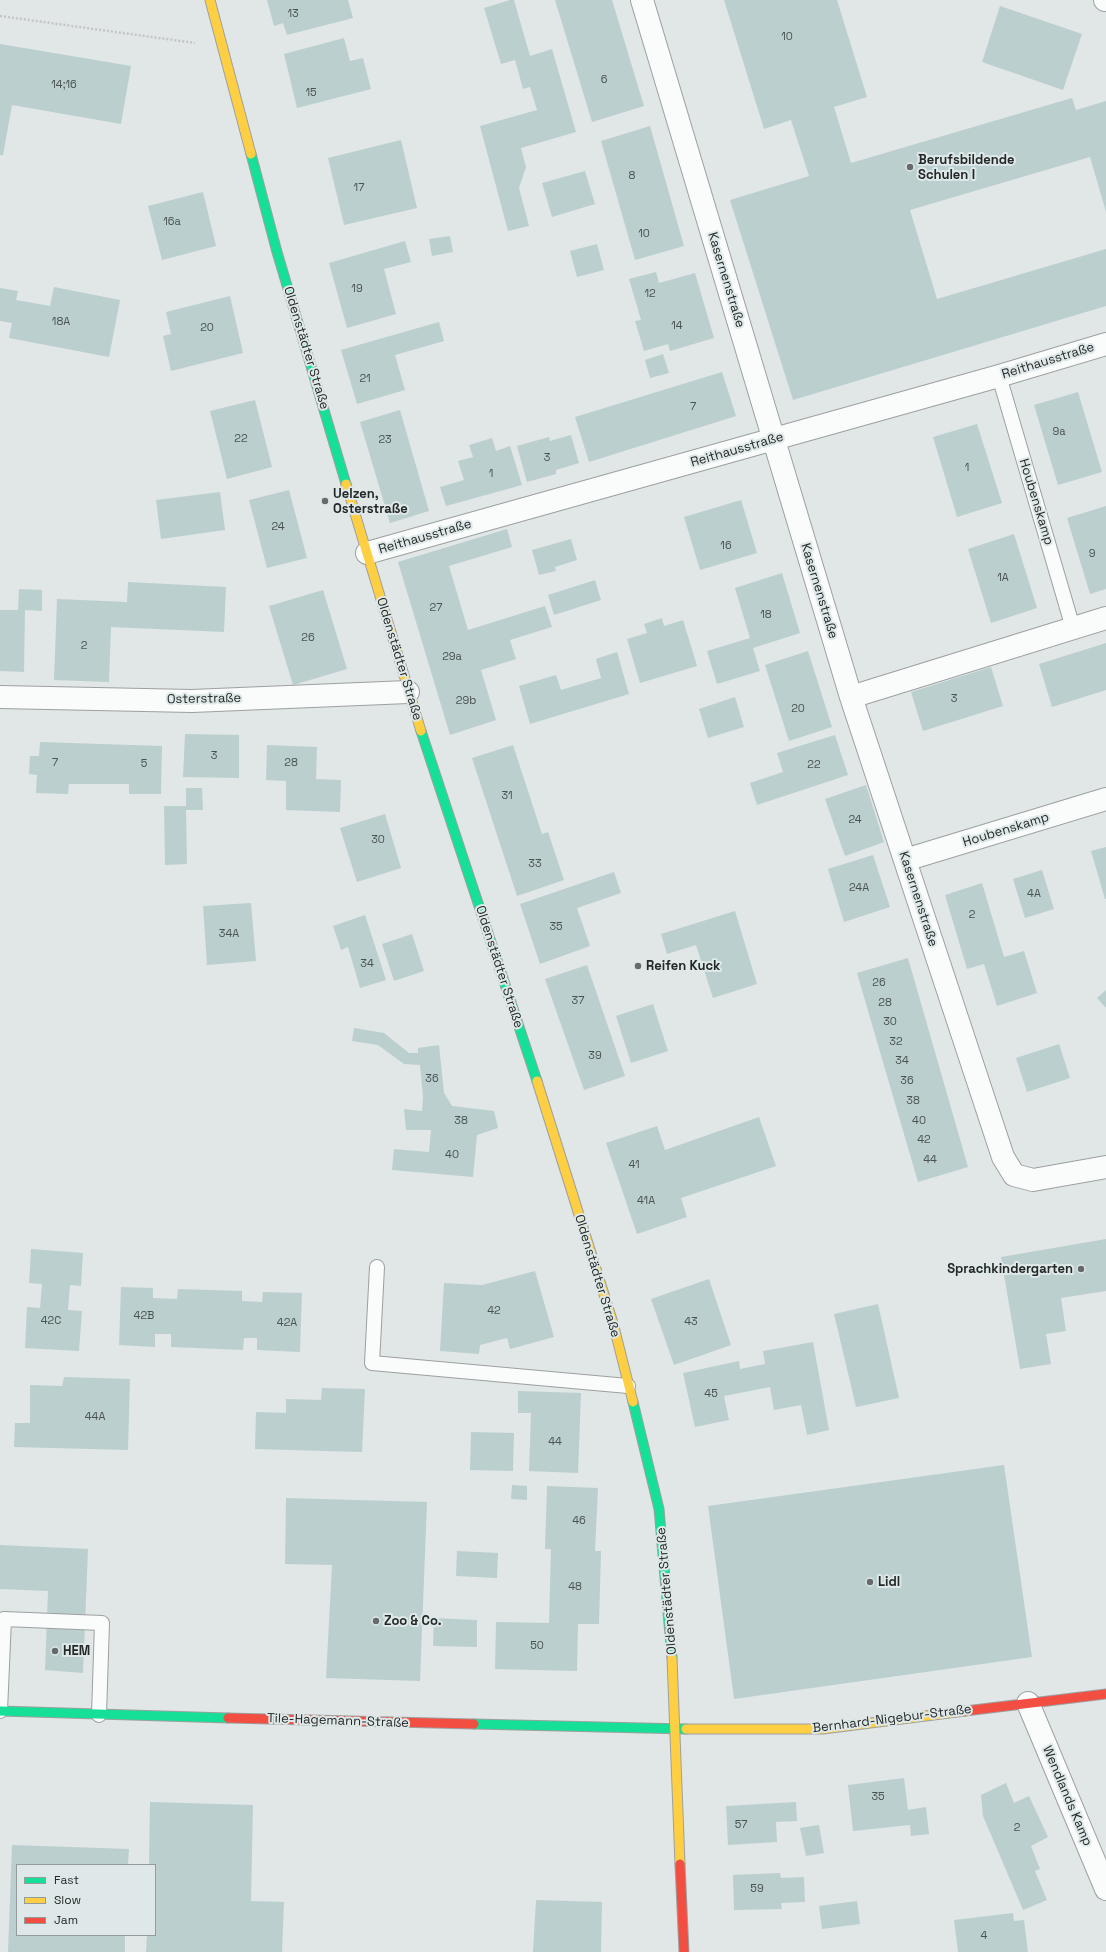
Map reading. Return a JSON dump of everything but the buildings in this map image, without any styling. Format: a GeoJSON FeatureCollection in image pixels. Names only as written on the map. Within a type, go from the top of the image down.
{"type":"FeatureCollection","features":[{"type":"Feature","properties":{"kind":"street","name":"Oldenstädter Straße"},"geometry":{"type":"LineString","coordinates":[[210,0],[278,252],[408,692],[548,1116],[613,1323],[659,1509],[672,1651],[684,1952]]}},
{"type":"Feature","properties":{"kind":"street","name":"Kasernenstraße"},"geometry":{"type":"LineString","coordinates":[[642,0],[851,697],[1003,1157],[1014,1175],[1033,1180],[1106,1167]]}},
{"type":"Feature","properties":{"kind":"street","name":"Reithausstraße"},"geometry":{"type":"LineString","coordinates":[[367,554],[999,376],[1106,344]]}},
{"type":"Feature","properties":{"kind":"street"},"geometry":{"type":"LineString","coordinates":[[851,697],[1106,618]]}},
{"type":"Feature","properties":{"kind":"street","name":"Osterstraße"},"geometry":{"type":"LineString","coordinates":[[0,697],[192,701],[408,692]]}},
{"type":"Feature","properties":{"kind":"street","name":"Houbenskamp"},"geometry":{"type":"LineString","coordinates":[[905,860],[1106,799]]}},
{"type":"Feature","properties":{"kind":"street","name":"Bernhard-Nigebur-Straße"},"geometry":{"type":"LineString","coordinates":[[676,1729],[823,1729],[1106,1694]]}},
{"type":"Feature","properties":{"kind":"street","name":"Wendlands Kamp"},"geometry":{"type":"LineString","coordinates":[[1028,1703],[1106,1889]]}},
{"type":"Feature","properties":{"kind":"street","name":"Tile-Hagemann-Straße"},"geometry":{"type":"LineString","coordinates":[[0,1711],[98,1715],[676,1729]]}},
{"type":"Feature","properties":{"kind":"lane","name":"Houbenskamp"},"geometry":{"type":"LineString","coordinates":[[999,376],[1073,628]]}},
{"type":"Feature","properties":{"kind":"lane"},"geometry":{"type":"LineString","coordinates":[[377,1267],[372,1363],[628,1386]]}},
{"type":"Feature","properties":{"kind":"lane"},"geometry":{"type":"LineString","coordinates":[[0,1711],[4,1619],[34,1620],[102,1623],[98,1715]]}},
{"type":"Feature","properties":{"kind":"path"},"geometry":{"type":"LineString","coordinates":[[0,16],[223,47]]}},
{"type":"Feature","properties":{"kind":"traffic: fast"},"geometry":{"type":"LineString","coordinates":[[251,154],[277,252],[346,484]]}},
{"type":"Feature","properties":{"kind":"traffic: fast"},"geometry":{"type":"LineString","coordinates":[[421,731],[537,1081]]}},
{"type":"Feature","properties":{"kind":"traffic: fast"},"geometry":{"type":"LineString","coordinates":[[633,1402],[659,1509],[672,1658]]}},
{"type":"Feature","properties":{"kind":"traffic: fast"},"geometry":{"type":"LineString","coordinates":[[0,1711],[228,1718]]}},
{"type":"Feature","properties":{"kind":"traffic: fast"},"geometry":{"type":"LineString","coordinates":[[474,1724],[686,1729]]}},
{"type":"Feature","properties":{"kind":"traffic: slow"},"geometry":{"type":"LineString","coordinates":[[210,0],[251,154]]}},
{"type":"Feature","properties":{"kind":"traffic: slow"},"geometry":{"type":"LineString","coordinates":[[346,484],[421,731]]}},
{"type":"Feature","properties":{"kind":"traffic: slow"},"geometry":{"type":"LineString","coordinates":[[537,1081],[613,1323],[633,1402]]}},
{"type":"Feature","properties":{"kind":"traffic: slow"},"geometry":{"type":"LineString","coordinates":[[672,1658],[680,1864]]}},
{"type":"Feature","properties":{"kind":"traffic: slow"},"geometry":{"type":"LineString","coordinates":[[686,1729],[823,1729],[965,1711]]}},
{"type":"Feature","properties":{"kind":"traffic: jam"},"geometry":{"type":"LineString","coordinates":[[965,1711],[1106,1694]]}},
{"type":"Feature","properties":{"kind":"traffic: jam"},"geometry":{"type":"LineString","coordinates":[[228,1718],[474,1724]]}},
{"type":"Feature","properties":{"kind":"traffic: jam"},"geometry":{"type":"LineString","coordinates":[[680,1864],[684,1952]]}},
{"type":"Feature","properties":{"kind":"place","name":"Berufsbildende Schulen I"},"geometry":{"type":"Point","coordinates":[910,167]}},
{"type":"Feature","properties":{"kind":"place","name":"Uelzen, Osterstraße"},"geometry":{"type":"Point","coordinates":[325,501]}},
{"type":"Feature","properties":{"kind":"place","name":"Reifen Kuck"},"geometry":{"type":"Point","coordinates":[638,966]}},
{"type":"Feature","properties":{"kind":"place","name":"Sprachkindergarten"},"geometry":{"type":"Point","coordinates":[1081,1269]}},
{"type":"Feature","properties":{"kind":"place","name":"Lidl"},"geometry":{"type":"Point","coordinates":[870,1582]}},
{"type":"Feature","properties":{"kind":"place","name":"Zoo & Co."},"geometry":{"type":"Point","coordinates":[376,1621]}},
{"type":"Feature","properties":{"kind":"place","name":"HEM"},"geometry":{"type":"Point","coordinates":[55,1651]}}]}
